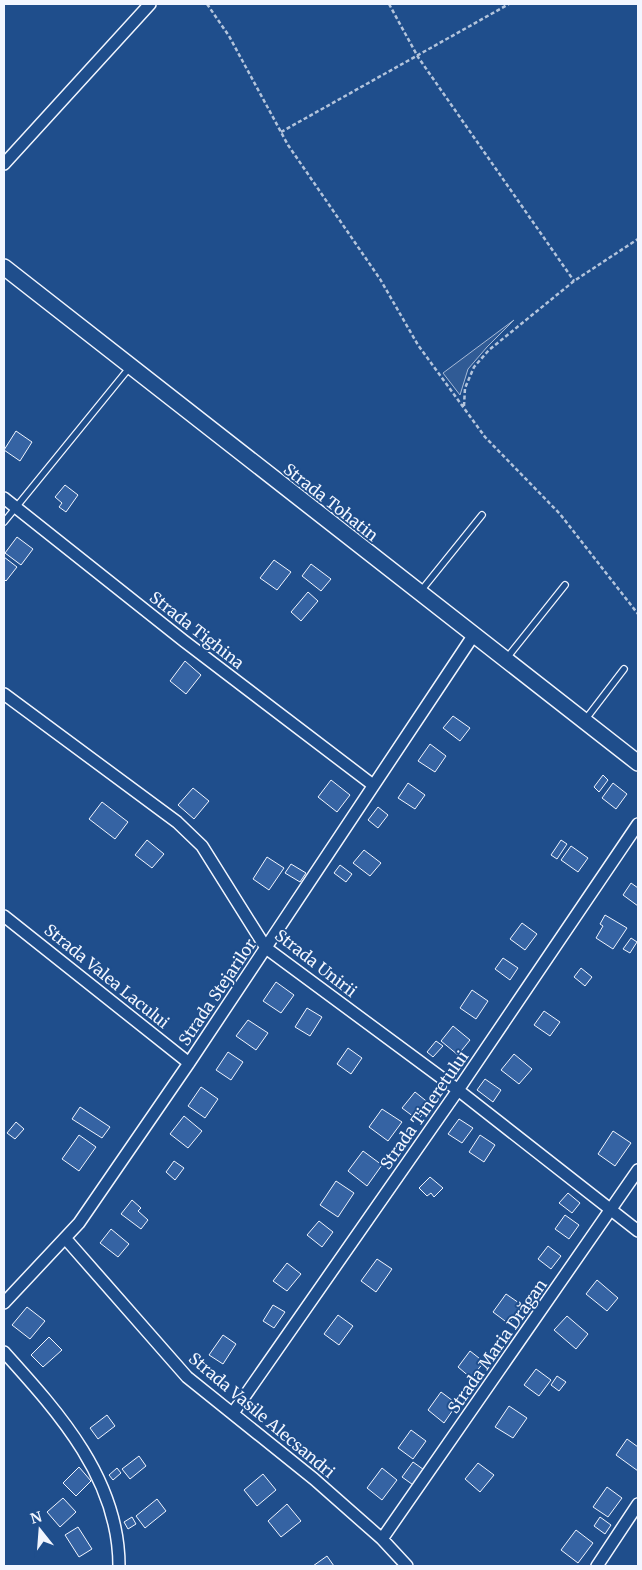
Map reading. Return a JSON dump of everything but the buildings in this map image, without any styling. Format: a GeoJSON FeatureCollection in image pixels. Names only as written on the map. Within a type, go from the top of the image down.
{"type":"FeatureCollection","features":[{"type":"Feature","properties":{"kind":"street"},"geometry":{"type":"LineString","coordinates":[[4,164],[150,4]]}},
{"type":"Feature","properties":{"kind":"street","name":"Strada Tohatin"},"geometry":{"type":"LineString","coordinates":[[4,266],[473,636],[638,763]]}},
{"type":"Feature","properties":{"kind":"street","name":"Strada Tighina"},"geometry":{"type":"LineString","coordinates":[[4,498],[184,641],[373,785]]}},
{"type":"Feature","properties":{"kind":"street","name":"Strada Stejarilor"},"geometry":{"type":"LineString","coordinates":[[4,1303],[79,1223],[189,1063],[473,636]]}},
{"type":"Feature","properties":{"kind":"street","name":"Strada Unirii"},"geometry":{"type":"LineString","coordinates":[[4,694],[177,822],[202,846],[266,948],[458,1090],[611,1211],[638,1230]]}},
{"type":"Feature","properties":{"kind":"street","name":"Strada Tineretului"},"geometry":{"type":"LineString","coordinates":[[233,1413],[458,1090],[638,824]]}},
{"type":"Feature","properties":{"kind":"street","name":"Strada Valea Lacului"},"geometry":{"type":"LineString","coordinates":[[4,916],[189,1063]]}},
{"type":"Feature","properties":{"kind":"street","name":"Strada Maria Drăgan"},"geometry":{"type":"LineString","coordinates":[[382,1539],[638,1170]]}},
{"type":"Feature","properties":{"kind":"street","name":"Strada Vasile Alecsandri"},"geometry":{"type":"LineString","coordinates":[[64,1238],[188,1377],[314,1479],[382,1539],[407,1566]]}},
{"type":"Feature","properties":{"kind":"street"},"geometry":{"type":"LineString","coordinates":[[4,1352],[58,1414],[92,1466],[110,1506],[116,1533],[119,1566]]}},
{"type":"Feature","properties":{"kind":"street"},"geometry":{"type":"LineString","coordinates":[[597,1566],[638,1504]]}},
{"type":"Feature","properties":{"kind":"lane"},"geometry":{"type":"LineString","coordinates":[[4,522],[131,366]]}},
{"type":"Feature","properties":{"kind":"lane"},"geometry":{"type":"LineString","coordinates":[[419,593],[482,515]]}},
{"type":"Feature","properties":{"kind":"lane"},"geometry":{"type":"LineString","coordinates":[[505,660],[565,585]]}},
{"type":"Feature","properties":{"kind":"lane"},"geometry":{"type":"LineString","coordinates":[[584,721],[624,669]]}},
{"type":"Feature","properties":{"kind":"path"},"geometry":{"type":"LineString","coordinates":[[207,4],[229,36],[280,132],[380,279],[418,345],[485,436],[560,514],[638,614]]}},
{"type":"Feature","properties":{"kind":"path"},"geometry":{"type":"LineString","coordinates":[[389,4],[418,57],[574,281]]}},
{"type":"Feature","properties":{"kind":"path"},"geometry":{"type":"LineString","coordinates":[[280,132],[418,57],[509,4]]}},
{"type":"Feature","properties":{"kind":"path"},"geometry":{"type":"LineString","coordinates":[[464,406],[465,388],[474,367],[513,329],[574,281],[638,239]]}},
{"type":"Feature","properties":{"kind":"shaded area"},"geometry":{"type":"Polygon","coordinates":[[[514,320],[468,369],[460,395],[443,373],[514,320]]]}}]}
